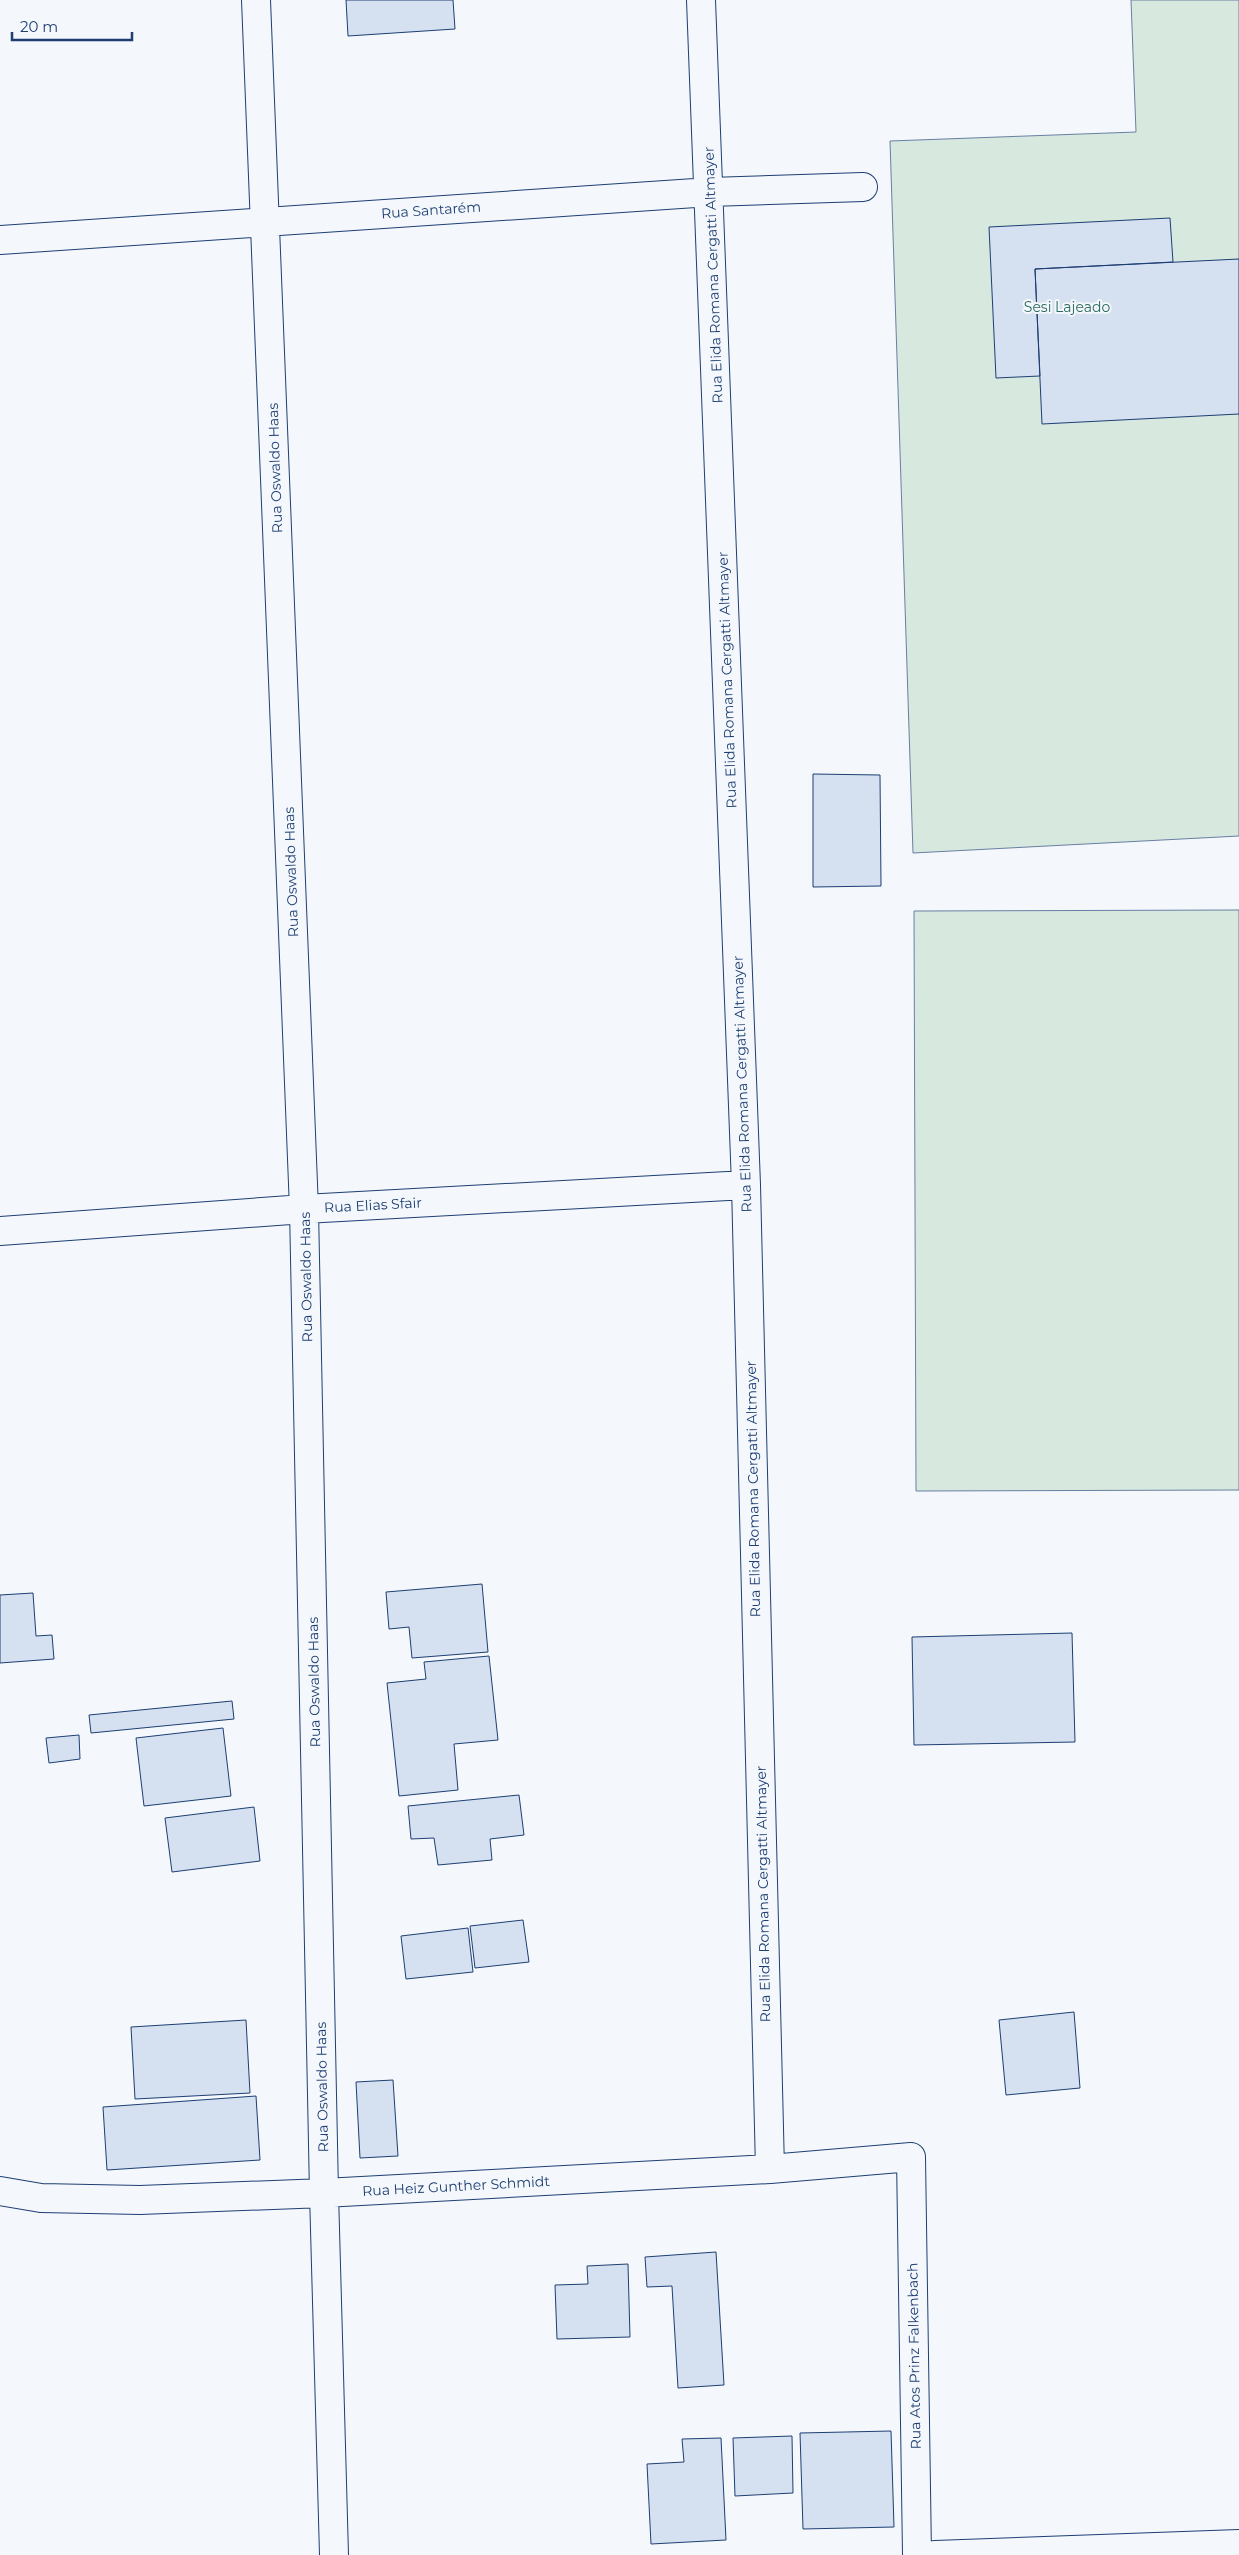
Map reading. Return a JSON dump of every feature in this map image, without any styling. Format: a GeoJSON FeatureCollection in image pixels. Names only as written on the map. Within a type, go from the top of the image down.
{"type":"FeatureCollection","features":[{"type":"Feature","properties":{"kind":"street","name":"Rua Oswaldo Haas"},"geometry":{"type":"LineString","coordinates":[[256,0],[304,1209],[324,2193],[334,2555]]}},
{"type":"Feature","properties":{"kind":"street","name":"Rua Elida Romana Cergatti Altmayer"},"geometry":{"type":"LineString","coordinates":[[701,0],[710,192],[746,1185],[770,2169]]}},
{"type":"Feature","properties":{"kind":"street","name":"Rua Santarém"},"geometry":{"type":"LineString","coordinates":[[0,240],[710,192],[863,187]]}},
{"type":"Feature","properties":{"kind":"street","name":"Rua Elias Sfair"},"geometry":{"type":"LineString","coordinates":[[0,1231],[304,1209],[746,1185]]}},
{"type":"Feature","properties":{"kind":"street","name":"Rua Heiz Gunther Schmidt"},"geometry":{"type":"LineString","coordinates":[[0,2191],[41,2198],[140,2200],[324,2193],[770,2169],[911,2156]]}},
{"type":"Feature","properties":{"kind":"street","name":"Rua Atos Prinz Falkenbach"},"geometry":{"type":"LineString","coordinates":[[911,2156],[917,2555]]}},
{"type":"Feature","properties":{"kind":"street"},"geometry":{"type":"LineString","coordinates":[[935,2555],[1239,2544]]}},
{"type":"Feature","properties":{"kind":"green space","name":"Sesi Lajeado"},"geometry":{"type":"Polygon","coordinates":[[[1131,0],[1239,0],[1239,836],[913,853],[890,141],[1136,132],[1131,0]]]}},
{"type":"Feature","properties":{"kind":"green space"},"geometry":{"type":"Polygon","coordinates":[[[1239,910],[1239,1490],[916,1491],[914,911],[1239,910]]]}},
{"type":"Feature","properties":{"kind":"building"},"geometry":{"type":"Polygon","coordinates":[[[346,0],[453,0],[455,29],[348,36],[346,0]]]}},
{"type":"Feature","properties":{"kind":"building"},"geometry":{"type":"Polygon","coordinates":[[[1170,218],[1173,262],[1035,269],[1040,376],[996,378],[989,227],[1170,218]]]}},
{"type":"Feature","properties":{"kind":"building"},"geometry":{"type":"Polygon","coordinates":[[[1239,259],[1239,414],[1042,424],[1035,269],[1239,259]]]}},
{"type":"Feature","properties":{"kind":"building"},"geometry":{"type":"Polygon","coordinates":[[[813,774],[880,775],[881,886],[813,887],[813,774]]]}},
{"type":"Feature","properties":{"kind":"building"},"geometry":{"type":"Polygon","coordinates":[[[482,1584],[488,1652],[412,1658],[409,1627],[389,1629],[386,1592],[482,1584]]]}},
{"type":"Feature","properties":{"kind":"building"},"geometry":{"type":"Polygon","coordinates":[[[33,1593],[36,1636],[52,1635],[54,1659],[0,1663],[0,1595],[33,1593]]]}},
{"type":"Feature","properties":{"kind":"building"},"geometry":{"type":"Polygon","coordinates":[[[1072,1633],[1075,1742],[914,1745],[912,1637],[1072,1633]]]}},
{"type":"Feature","properties":{"kind":"building"},"geometry":{"type":"Polygon","coordinates":[[[489,1656],[498,1740],[454,1744],[458,1790],[399,1796],[387,1683],[426,1679],[424,1662],[489,1656]]]}},
{"type":"Feature","properties":{"kind":"building"},"geometry":{"type":"Polygon","coordinates":[[[232,1701],[234,1719],[91,1733],[89,1715],[232,1701]]]}},
{"type":"Feature","properties":{"kind":"building"},"geometry":{"type":"Polygon","coordinates":[[[223,1728],[231,1796],[144,1806],[136,1738],[223,1728]]]}},
{"type":"Feature","properties":{"kind":"building"},"geometry":{"type":"Polygon","coordinates":[[[79,1735],[80,1759],[49,1763],[46,1738],[79,1735]]]}},
{"type":"Feature","properties":{"kind":"building"},"geometry":{"type":"Polygon","coordinates":[[[519,1795],[524,1835],[490,1839],[492,1860],[438,1865],[434,1838],[411,1839],[408,1806],[519,1795]]]}},
{"type":"Feature","properties":{"kind":"building"},"geometry":{"type":"Polygon","coordinates":[[[254,1807],[260,1861],[172,1872],[165,1818],[254,1807]]]}},
{"type":"Feature","properties":{"kind":"building"},"geometry":{"type":"Polygon","coordinates":[[[523,1920],[529,1962],[475,1968],[470,1926],[523,1920]]]}},
{"type":"Feature","properties":{"kind":"building"},"geometry":{"type":"Polygon","coordinates":[[[468,1928],[473,1972],[406,1979],[401,1936],[468,1928]]]}},
{"type":"Feature","properties":{"kind":"building"},"geometry":{"type":"Polygon","coordinates":[[[1074,2012],[1080,2088],[1006,2095],[999,2020],[1074,2012]]]}},
{"type":"Feature","properties":{"kind":"building"},"geometry":{"type":"Polygon","coordinates":[[[246,2020],[250,2093],[135,2099],[131,2027],[246,2020]]]}},
{"type":"Feature","properties":{"kind":"building"},"geometry":{"type":"Polygon","coordinates":[[[393,2080],[398,2156],[360,2158],[356,2082],[393,2080]]]}},
{"type":"Feature","properties":{"kind":"building"},"geometry":{"type":"Polygon","coordinates":[[[256,2096],[260,2160],[107,2170],[103,2107],[256,2096]]]}},
{"type":"Feature","properties":{"kind":"building"},"geometry":{"type":"Polygon","coordinates":[[[716,2252],[724,2385],[678,2388],[672,2286],[647,2287],[645,2257],[716,2252]]]}},
{"type":"Feature","properties":{"kind":"building"},"geometry":{"type":"Polygon","coordinates":[[[628,2264],[630,2337],[557,2339],[555,2285],[588,2284],[587,2266],[628,2264]]]}},
{"type":"Feature","properties":{"kind":"building"},"geometry":{"type":"Polygon","coordinates":[[[891,2431],[894,2527],[803,2529],[800,2433],[891,2431]]]}},
{"type":"Feature","properties":{"kind":"building"},"geometry":{"type":"Polygon","coordinates":[[[792,2436],[793,2493],[735,2496],[733,2438],[792,2436]]]}},
{"type":"Feature","properties":{"kind":"building"},"geometry":{"type":"Polygon","coordinates":[[[721,2438],[726,2540],[651,2544],[647,2464],[684,2462],[682,2439],[721,2438]]]}}]}
